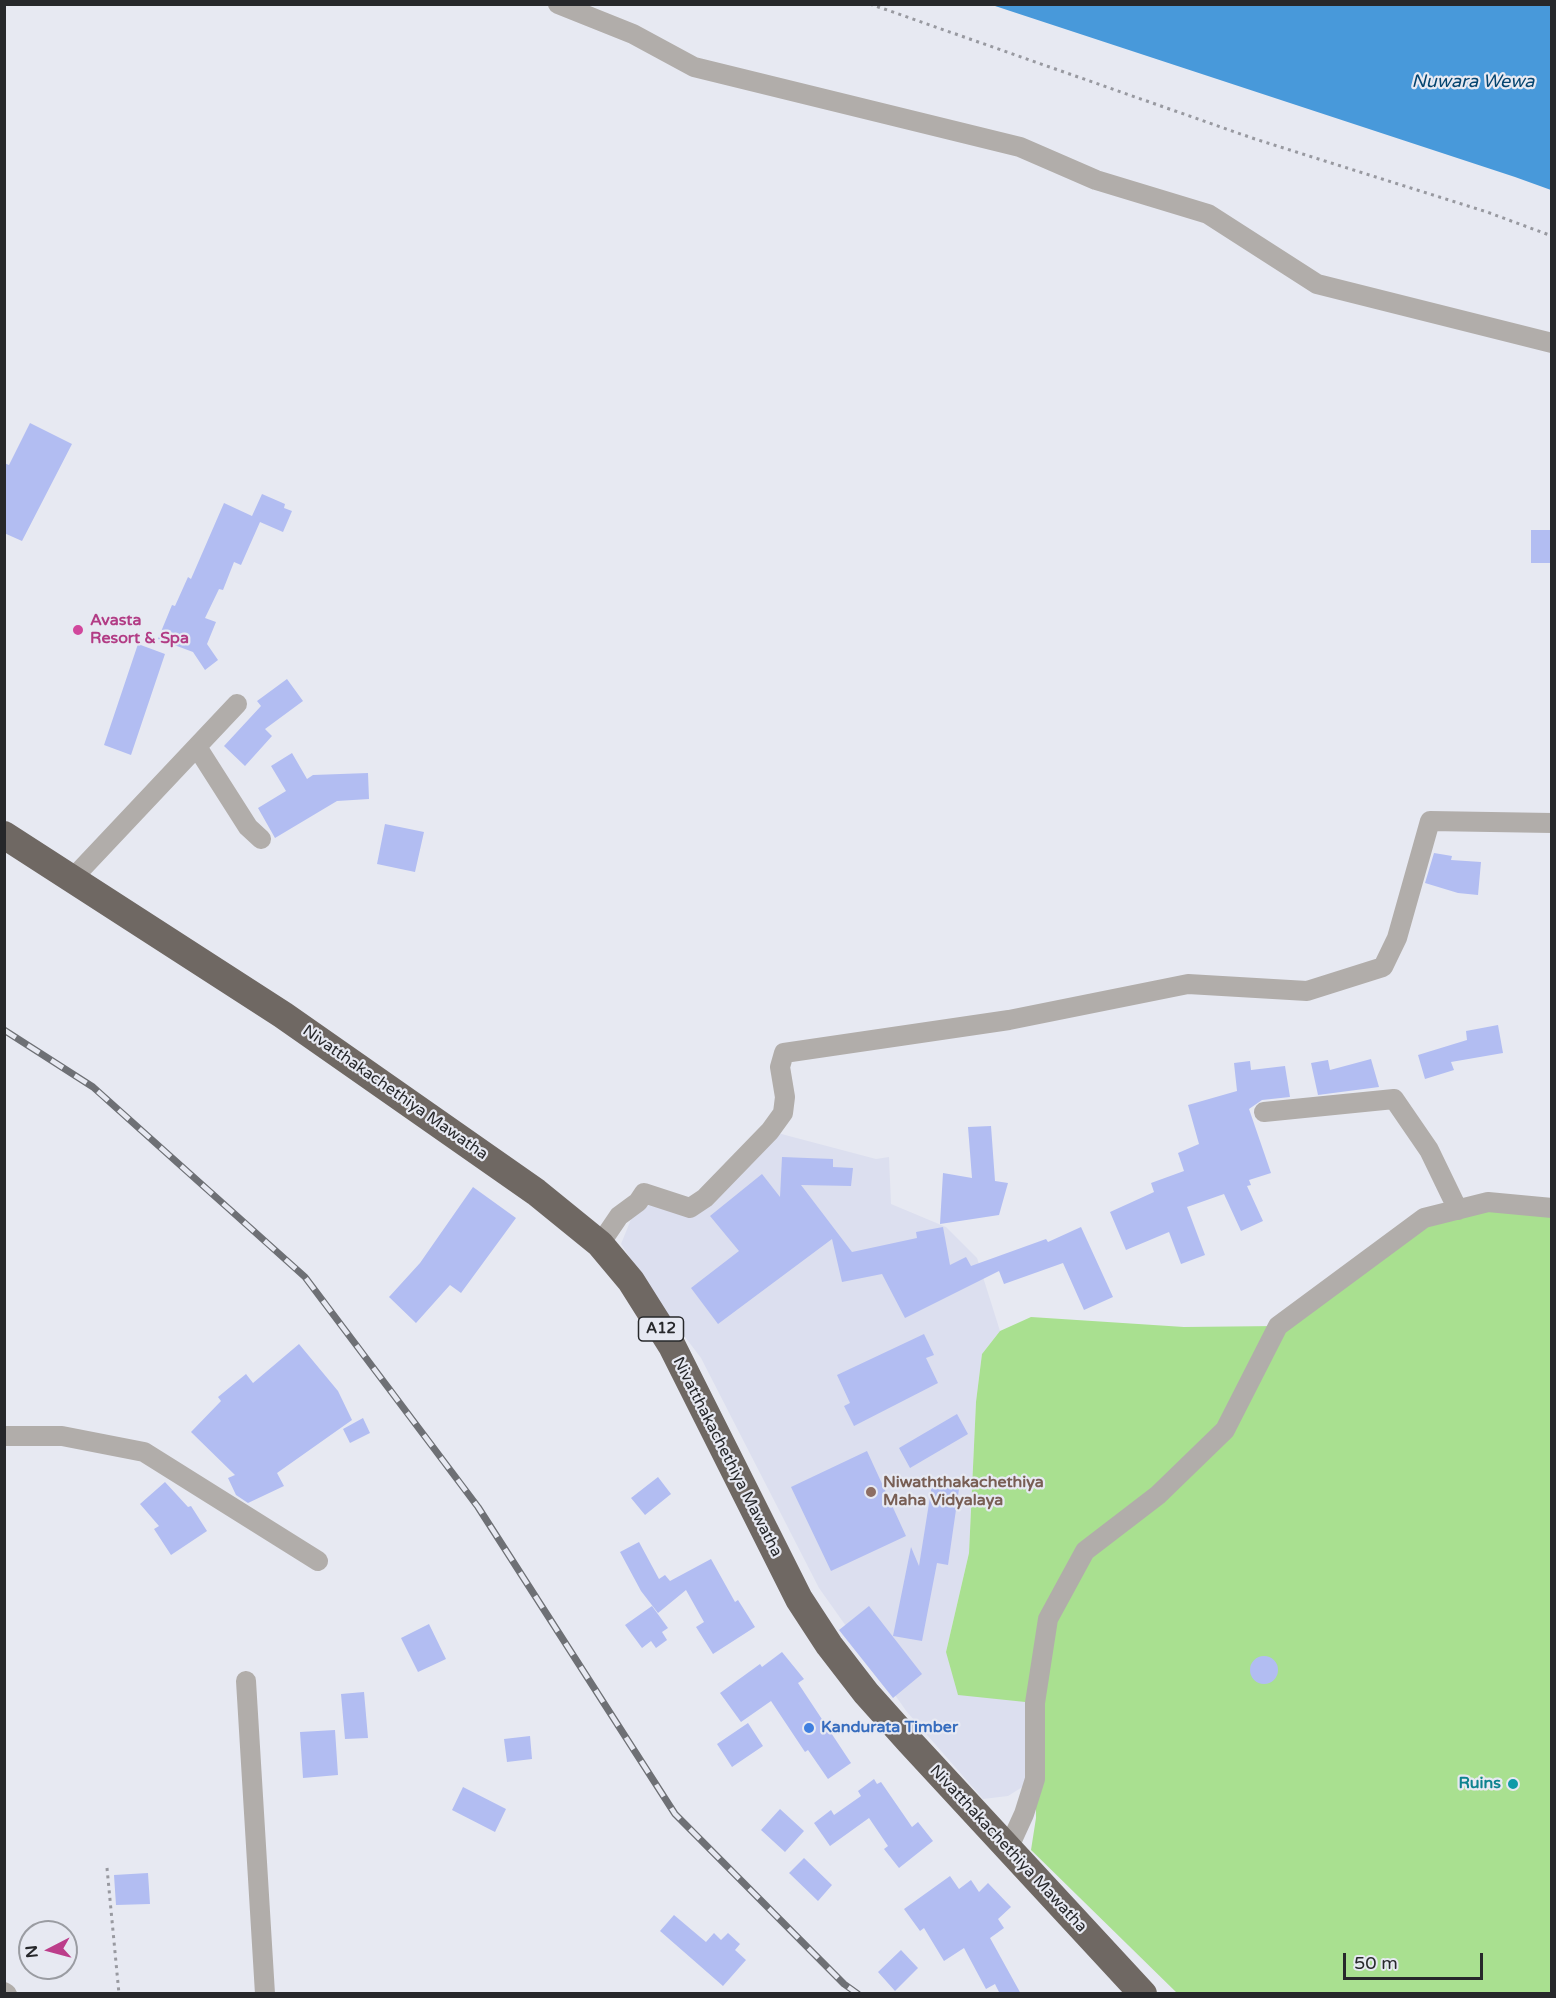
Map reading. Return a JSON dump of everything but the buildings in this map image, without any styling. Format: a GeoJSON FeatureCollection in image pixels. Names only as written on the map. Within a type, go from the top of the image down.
{"type":"FeatureCollection","features":[{"type":"Feature","properties":{"kind":"highway","name":"Nivatthakachethiya Mawatha"},"geometry":{"type":"LineString","coordinates":[[4,835],[283,1015],[536,1192],[600,1244],[631,1281],[672,1346],[799,1599],[829,1645],[866,1694],[1143,1994]]}},
{"type":"Feature","properties":{"kind":"street"},"geometry":{"type":"LineString","coordinates":[[558,4],[633,34],[694,67],[1020,147],[1096,180],[1208,214],[1317,284],[1551,343]]}},
{"type":"Feature","properties":{"kind":"street"},"geometry":{"type":"LineString","coordinates":[[72,879],[237,704]]}},
{"type":"Feature","properties":{"kind":"street"},"geometry":{"type":"LineString","coordinates":[[196,747],[248,827],[261,839]]}},
{"type":"Feature","properties":{"kind":"street"},"geometry":{"type":"LineString","coordinates":[[600,1244],[619,1216],[638,1202],[644,1193],[690,1208],[705,1198],[770,1131],[783,1113],[785,1097],[780,1067],[784,1053],[1009,1020],[1188,984],[1307,991],[1383,967],[1397,938],[1430,821],[1551,823]]}},
{"type":"Feature","properties":{"kind":"street"},"geometry":{"type":"LineString","coordinates":[[1264,1112],[1394,1099],[1429,1150],[1458,1210]]}},
{"type":"Feature","properties":{"kind":"street"},"geometry":{"type":"LineString","coordinates":[[1008,1850],[1024,1814],[1035,1779],[1035,1703],[1048,1619],[1084,1551],[1158,1495],[1226,1430],[1278,1326],[1424,1218],[1488,1202],[1551,1208]]}},
{"type":"Feature","properties":{"kind":"street"},"geometry":{"type":"LineString","coordinates":[[4,1436],[62,1436],[144,1452],[318,1561]]}},
{"type":"Feature","properties":{"kind":"street"},"geometry":{"type":"LineString","coordinates":[[246,1681],[265,1994]]}},
{"type":"Feature","properties":{"kind":"path"},"geometry":{"type":"LineString","coordinates":[[870,4],[1255,139],[1487,212],[1551,236]]}},
{"type":"Feature","properties":{"kind":"path"},"geometry":{"type":"LineString","coordinates":[[106,1868],[118,1994]]}},
{"type":"Feature","properties":{"kind":"shaded area","name":"Niwaththakachethiya Maha Vidyalaya"},"geometry":{"type":"Polygon","coordinates":[[[770,1131],[876,1159],[889,1157],[891,1204],[946,1227],[977,1258],[1000,1331],[982,1354],[976,1402],[969,1553],[946,1652],[1035,1703],[1035,1779],[1008,1796],[983,1799],[907,1712],[819,1588],[701,1358],[666,1312],[621,1244],[638,1202],[690,1208],[770,1131]]]}},
{"type":"Feature","properties":{"kind":"green space"},"geometry":{"type":"Polygon","coordinates":[[[1488,1202],[1551,1208],[1551,1993],[1177,1993],[1031,1850],[1036,1818],[1035,1703],[958,1695],[946,1652],[969,1553],[976,1402],[982,1354],[1000,1331],[1031,1317],[1184,1327],[1278,1326],[1424,1218],[1488,1202]]]}},
{"type":"Feature","properties":{"kind":"water","name":"Nuwara Wewa"},"geometry":{"type":"Polygon","coordinates":[[[992,5],[1551,5],[1551,190],[1515,177],[992,5]]]}},
{"type":"Feature","properties":{"kind":"railway"},"geometry":{"type":"LineString","coordinates":[[4,1030],[93,1087],[305,1277],[478,1507],[675,1814],[844,1984],[858,1994]]}},
{"type":"Feature","properties":{"kind":"place","name":"Avasta Resort & Spa"},"geometry":{"type":"Point","coordinates":[78,630]}},
{"type":"Feature","properties":{"kind":"place","name":"Niwaththakachethiya Maha Vidyalaya"},"geometry":{"type":"Point","coordinates":[871,1492]}},
{"type":"Feature","properties":{"kind":"place","name":"Kandurata Timber"},"geometry":{"type":"Point","coordinates":[809,1728]}},
{"type":"Feature","properties":{"kind":"place","name":"Ruins"},"geometry":{"type":"Point","coordinates":[1513,1784]}}]}
